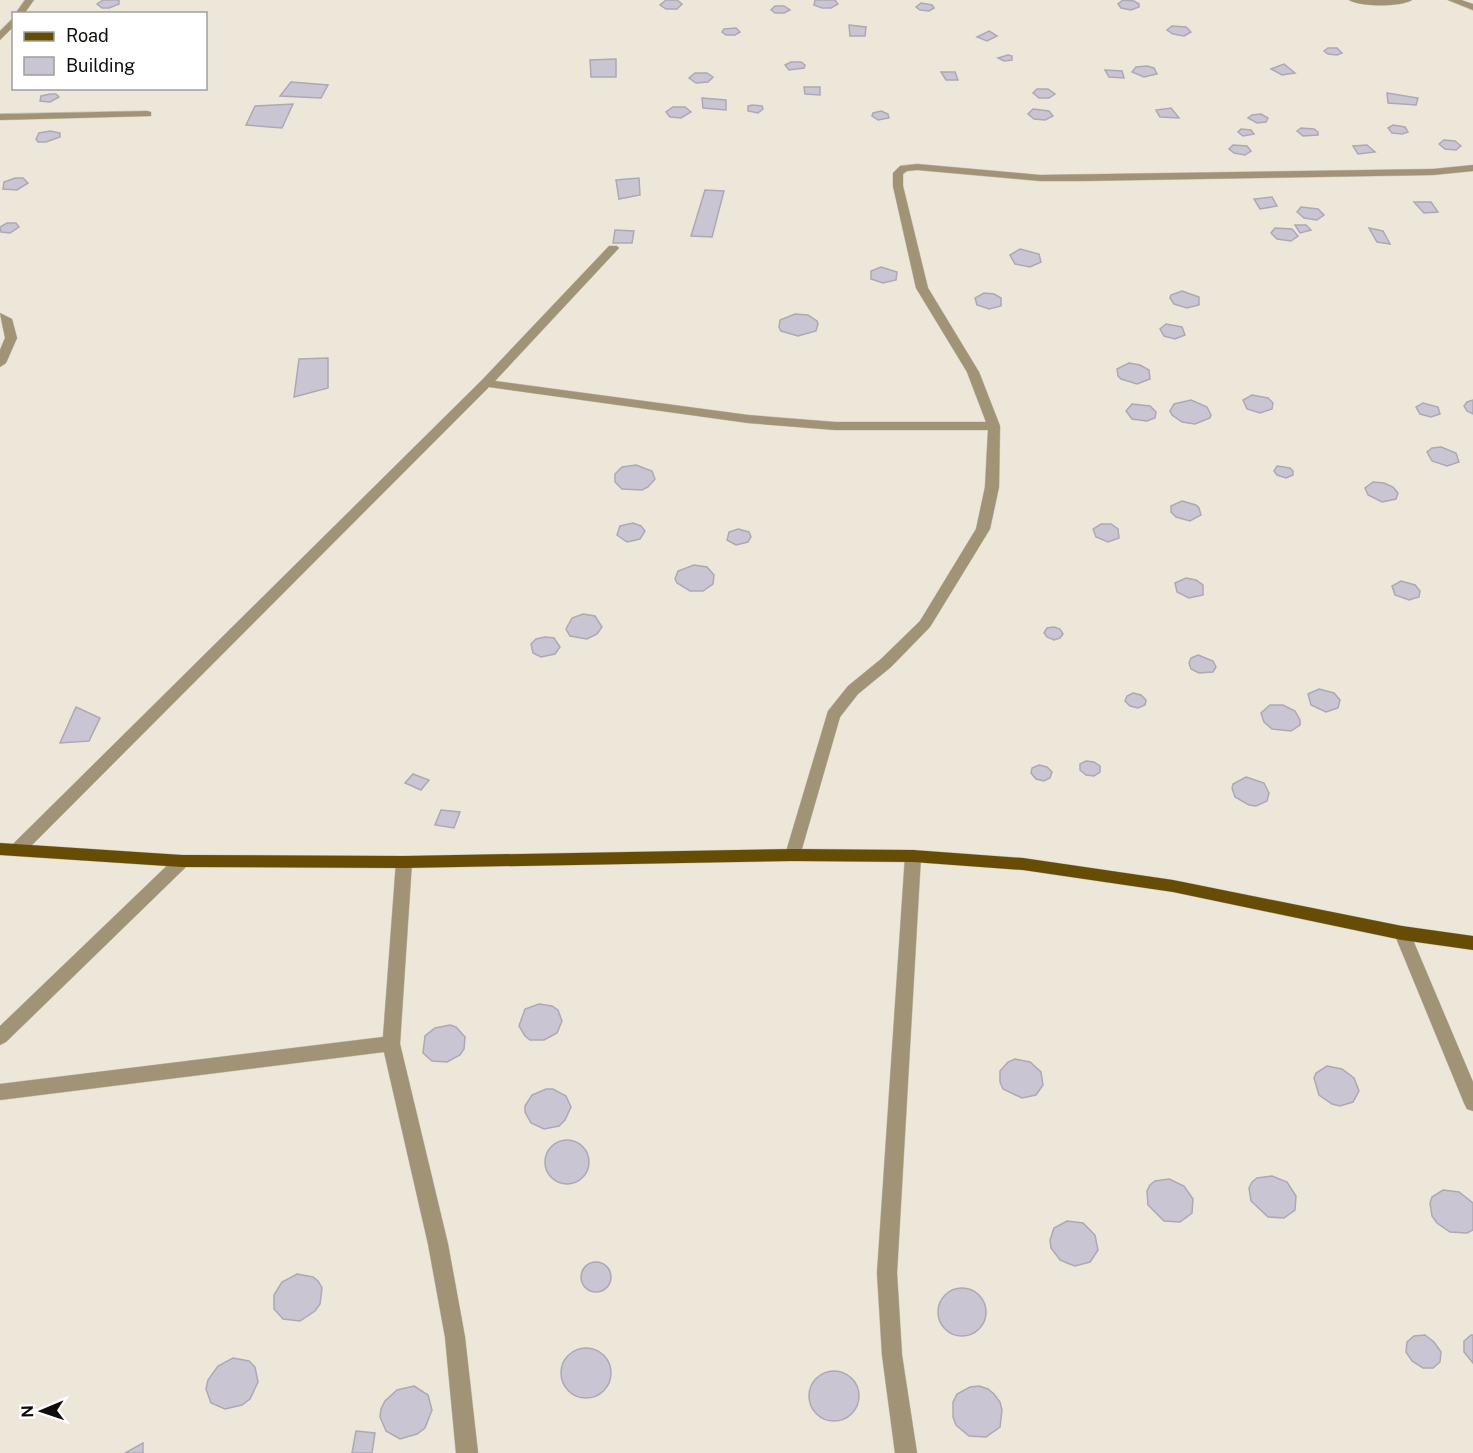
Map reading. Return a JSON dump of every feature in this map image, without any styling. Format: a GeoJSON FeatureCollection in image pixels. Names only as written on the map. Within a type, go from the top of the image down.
{"type":"FeatureCollection","features":[{"type":"Feature","properties":{"kind":"main road"},"geometry":{"type":"LineString","coordinates":[[8,850],[182,861],[404,862],[793,855],[913,856],[1023,864],[1173,886],[1402,933],[1473,943]]}},
{"type":"Feature","properties":{"kind":"street"},"geometry":{"type":"LineString","coordinates":[[21,12],[30,0]]}},
{"type":"Feature","properties":{"kind":"street"},"geometry":{"type":"LineString","coordinates":[[1353,0],[1382,3],[1408,0]]}},
{"type":"Feature","properties":{"kind":"street"},"geometry":{"type":"LineString","coordinates":[[1452,0],[1473,6]]}},
{"type":"Feature","properties":{"kind":"street"},"geometry":{"type":"LineString","coordinates":[[0,37],[12,22]]}},
{"type":"Feature","properties":{"kind":"street"},"geometry":{"type":"LineString","coordinates":[[0,117],[147,114]]}},
{"type":"Feature","properties":{"kind":"street"},"geometry":{"type":"LineString","coordinates":[[793,855],[833,715],[853,690],[886,663],[926,624],[983,529],[992,487],[994,426],[974,372],[930,305],[922,288],[898,186],[898,173],[904,168],[937,167],[1006,175],[1083,178],[1433,172],[1473,168]]}},
{"type":"Feature","properties":{"kind":"street"},"geometry":{"type":"LineString","coordinates":[[8,850],[486,383],[613,248]]}},
{"type":"Feature","properties":{"kind":"street"},"geometry":{"type":"LineString","coordinates":[[0,316],[6,319],[10,339],[0,363]]}},
{"type":"Feature","properties":{"kind":"street"},"geometry":{"type":"LineString","coordinates":[[486,383],[748,419],[835,426],[994,426]]}},
{"type":"Feature","properties":{"kind":"street"},"geometry":{"type":"LineString","coordinates":[[906,1453],[892,1355],[887,1273],[913,856]]}},
{"type":"Feature","properties":{"kind":"street"},"geometry":{"type":"LineString","coordinates":[[0,1037],[182,861]]}},
{"type":"Feature","properties":{"kind":"street"},"geometry":{"type":"LineString","coordinates":[[404,862],[391,1044],[438,1244],[455,1337],[467,1453]]}},
{"type":"Feature","properties":{"kind":"street"},"geometry":{"type":"LineString","coordinates":[[1402,933],[1473,1103]]}},
{"type":"Feature","properties":{"kind":"street"},"geometry":{"type":"LineString","coordinates":[[0,1092],[391,1044]]}},
{"type":"Feature","properties":{"kind":"building"},"geometry":{"type":"Polygon","coordinates":[[[103,0],[119,0],[119,4],[109,8],[102,8],[97,4],[103,0]]]}},
{"type":"Feature","properties":{"kind":"building"},"geometry":{"type":"Polygon","coordinates":[[[666,0],[677,0],[682,4],[677,9],[666,9],[660,5],[666,0]]]}},
{"type":"Feature","properties":{"kind":"building"},"geometry":{"type":"Polygon","coordinates":[[[815,0],[835,0],[838,4],[831,8],[822,8],[814,5],[815,0]]]}},
{"type":"Feature","properties":{"kind":"building"},"geometry":{"type":"Polygon","coordinates":[[[1123,0],[1134,1],[1139,4],[1139,7],[1131,10],[1121,8],[1118,4],[1123,0]]]}},
{"type":"Feature","properties":{"kind":"building"},"geometry":{"type":"Polygon","coordinates":[[[921,3],[932,5],[934,8],[929,11],[920,10],[916,7],[921,3]]]}},
{"type":"Feature","properties":{"kind":"building"},"geometry":{"type":"Polygon","coordinates":[[[775,6],[784,6],[790,10],[775,13],[771,10],[775,6]]]}},
{"type":"Feature","properties":{"kind":"building"},"geometry":{"type":"Polygon","coordinates":[[[849,25],[866,27],[865,36],[850,36],[849,25]]]}},
{"type":"Feature","properties":{"kind":"building"},"geometry":{"type":"Polygon","coordinates":[[[1172,26],[1186,27],[1191,32],[1184,36],[1173,34],[1167,30],[1172,26]]]}},
{"type":"Feature","properties":{"kind":"building"},"geometry":{"type":"Polygon","coordinates":[[[736,28],[740,32],[735,35],[726,35],[722,32],[724,29],[736,28]]]}},
{"type":"Feature","properties":{"kind":"building"},"geometry":{"type":"Polygon","coordinates":[[[989,31],[997,36],[987,41],[977,37],[989,31]]]}},
{"type":"Feature","properties":{"kind":"building"},"geometry":{"type":"Polygon","coordinates":[[[1328,48],[1337,48],[1342,53],[1328,54],[1324,51],[1328,48]]]}},
{"type":"Feature","properties":{"kind":"building"},"geometry":{"type":"Polygon","coordinates":[[[1012,56],[1012,60],[1004,61],[998,58],[1012,56]]]}},
{"type":"Feature","properties":{"kind":"building"},"geometry":{"type":"Polygon","coordinates":[[[616,59],[616,77],[591,77],[590,60],[616,59]]]}},
{"type":"Feature","properties":{"kind":"building"},"geometry":{"type":"Polygon","coordinates":[[[791,62],[801,62],[805,65],[804,68],[789,70],[785,65],[791,62]]]}},
{"type":"Feature","properties":{"kind":"building"},"geometry":{"type":"Polygon","coordinates":[[[1284,64],[1295,73],[1282,75],[1271,69],[1284,64]]]}},
{"type":"Feature","properties":{"kind":"building"},"geometry":{"type":"Polygon","coordinates":[[[1136,67],[1154,68],[1157,74],[1144,77],[1132,72],[1136,67]]]}},
{"type":"Feature","properties":{"kind":"building"},"geometry":{"type":"Polygon","coordinates":[[[1105,70],[1122,71],[1124,78],[1109,77],[1105,70]]]}},
{"type":"Feature","properties":{"kind":"building"},"geometry":{"type":"Polygon","coordinates":[[[941,72],[955,72],[958,80],[946,80],[941,72]]]}},
{"type":"Feature","properties":{"kind":"building"},"geometry":{"type":"Polygon","coordinates":[[[695,73],[707,73],[713,77],[708,82],[696,83],[689,78],[695,73]]]}},
{"type":"Feature","properties":{"kind":"building"},"geometry":{"type":"Polygon","coordinates":[[[291,82],[328,85],[321,98],[280,96],[291,82]]]}},
{"type":"Feature","properties":{"kind":"building"},"geometry":{"type":"Polygon","coordinates":[[[804,87],[820,87],[820,95],[805,94],[804,87]]]}},
{"type":"Feature","properties":{"kind":"building"},"geometry":{"type":"Polygon","coordinates":[[[1037,89],[1048,89],[1055,94],[1049,98],[1039,98],[1033,93],[1037,89]]]}},
{"type":"Feature","properties":{"kind":"building"},"geometry":{"type":"Polygon","coordinates":[[[1387,93],[1418,98],[1416,105],[1388,103],[1387,93]]]}},
{"type":"Feature","properties":{"kind":"building"},"geometry":{"type":"Polygon","coordinates":[[[56,94],[59,97],[50,102],[40,101],[41,96],[56,94]]]}},
{"type":"Feature","properties":{"kind":"building"},"geometry":{"type":"Polygon","coordinates":[[[702,98],[726,100],[726,110],[703,108],[702,98]]]}},
{"type":"Feature","properties":{"kind":"building"},"geometry":{"type":"Polygon","coordinates":[[[293,104],[282,128],[246,125],[255,106],[293,104]]]}},
{"type":"Feature","properties":{"kind":"building"},"geometry":{"type":"Polygon","coordinates":[[[748,106],[762,106],[763,109],[758,113],[748,111],[748,106]]]}},
{"type":"Feature","properties":{"kind":"building"},"geometry":{"type":"Polygon","coordinates":[[[673,107],[685,107],[691,112],[681,118],[670,117],[666,112],[673,107]]]}},
{"type":"Feature","properties":{"kind":"building"},"geometry":{"type":"Polygon","coordinates":[[[1171,108],[1179,118],[1160,117],[1156,110],[1171,108]]]}},
{"type":"Feature","properties":{"kind":"building"},"geometry":{"type":"Polygon","coordinates":[[[1033,109],[1049,111],[1053,116],[1045,120],[1034,119],[1028,114],[1033,109]]]}},
{"type":"Feature","properties":{"kind":"building"},"geometry":{"type":"Polygon","coordinates":[[[881,111],[888,114],[889,118],[878,120],[872,116],[873,113],[881,111]]]}},
{"type":"Feature","properties":{"kind":"building"},"geometry":{"type":"Polygon","coordinates":[[[1261,114],[1268,118],[1266,122],[1257,123],[1248,118],[1252,115],[1261,114]]]}},
{"type":"Feature","properties":{"kind":"building"},"geometry":{"type":"Polygon","coordinates":[[[1393,125],[1405,127],[1408,132],[1392,133],[1388,128],[1393,125]]]}},
{"type":"Feature","properties":{"kind":"building"},"geometry":{"type":"Polygon","coordinates":[[[1301,128],[1314,129],[1318,135],[1303,136],[1297,131],[1301,128]]]}},
{"type":"Feature","properties":{"kind":"building"},"geometry":{"type":"Polygon","coordinates":[[[1241,129],[1251,130],[1254,134],[1243,136],[1238,132],[1241,129]]]}},
{"type":"Feature","properties":{"kind":"building"},"geometry":{"type":"Polygon","coordinates":[[[50,131],[60,133],[60,137],[38,142],[36,139],[39,133],[50,131]]]}},
{"type":"Feature","properties":{"kind":"building"},"geometry":{"type":"Polygon","coordinates":[[[1444,140],[1455,141],[1461,146],[1456,150],[1445,149],[1439,144],[1444,140]]]}},
{"type":"Feature","properties":{"kind":"building"},"geometry":{"type":"Polygon","coordinates":[[[1233,145],[1247,146],[1251,151],[1245,155],[1234,153],[1229,149],[1233,145]]]}},
{"type":"Feature","properties":{"kind":"building"},"geometry":{"type":"Polygon","coordinates":[[[1367,145],[1375,152],[1358,154],[1353,146],[1367,145]]]}},
{"type":"Feature","properties":{"kind":"building"},"geometry":{"type":"Polygon","coordinates":[[[23,178],[28,183],[17,190],[3,189],[4,182],[23,178]]]}},
{"type":"Feature","properties":{"kind":"building"},"geometry":{"type":"Polygon","coordinates":[[[639,178],[640,195],[619,199],[616,180],[639,178]]]}},
{"type":"Feature","properties":{"kind":"building"},"geometry":{"type":"Polygon","coordinates":[[[705,190],[724,191],[712,237],[691,236],[705,190]]]}},
{"type":"Feature","properties":{"kind":"building"},"geometry":{"type":"Polygon","coordinates":[[[1272,197],[1277,206],[1260,209],[1254,199],[1272,197]]]}},
{"type":"Feature","properties":{"kind":"building"},"geometry":{"type":"Polygon","coordinates":[[[1414,202],[1431,202],[1438,212],[1424,213],[1414,202]]]}},
{"type":"Feature","properties":{"kind":"building"},"geometry":{"type":"Polygon","coordinates":[[[1301,207],[1318,209],[1324,215],[1317,220],[1304,218],[1297,212],[1301,207]]]}},
{"type":"Feature","properties":{"kind":"building"},"geometry":{"type":"Polygon","coordinates":[[[7,223],[16,223],[19,227],[10,233],[1,232],[0,227],[7,223]]]}},
{"type":"Feature","properties":{"kind":"building"},"geometry":{"type":"Polygon","coordinates":[[[1295,225],[1306,225],[1311,230],[1300,233],[1295,225]]]}},
{"type":"Feature","properties":{"kind":"building"},"geometry":{"type":"Polygon","coordinates":[[[1275,228],[1292,229],[1298,236],[1291,241],[1277,239],[1271,233],[1275,228]]]}},
{"type":"Feature","properties":{"kind":"building"},"geometry":{"type":"Polygon","coordinates":[[[1369,228],[1383,231],[1390,244],[1377,242],[1369,228]]]}},
{"type":"Feature","properties":{"kind":"building"},"geometry":{"type":"Polygon","coordinates":[[[615,230],[634,231],[632,243],[613,243],[615,230]]]}},
{"type":"Feature","properties":{"kind":"building"},"geometry":{"type":"Polygon","coordinates":[[[1020,249],[1039,254],[1041,262],[1030,267],[1015,264],[1010,255],[1020,249]]]}},
{"type":"Feature","properties":{"kind":"building"},"geometry":{"type":"Polygon","coordinates":[[[881,267],[897,272],[896,280],[883,283],[871,279],[871,271],[881,267]]]}},
{"type":"Feature","properties":{"kind":"building"},"geometry":{"type":"Polygon","coordinates":[[[1182,291],[1199,297],[1199,305],[1187,308],[1174,304],[1170,298],[1171,295],[1182,291]]]}},
{"type":"Feature","properties":{"kind":"building"},"geometry":{"type":"Polygon","coordinates":[[[984,293],[994,294],[1001,298],[1001,306],[989,309],[977,305],[975,298],[984,293]]]}},
{"type":"Feature","properties":{"kind":"building"},"geometry":{"type":"Polygon","coordinates":[[[795,314],[808,315],[817,321],[816,331],[798,336],[781,331],[780,320],[795,314]]]}},
{"type":"Feature","properties":{"kind":"building"},"geometry":{"type":"Polygon","coordinates":[[[1166,324],[1182,327],[1185,335],[1175,339],[1164,336],[1160,329],[1166,324]]]}},
{"type":"Feature","properties":{"kind":"building"},"geometry":{"type":"Polygon","coordinates":[[[328,358],[328,388],[294,397],[299,359],[328,358]]]}},
{"type":"Feature","properties":{"kind":"building"},"geometry":{"type":"Polygon","coordinates":[[[1129,363],[1149,370],[1150,379],[1137,384],[1121,379],[1117,369],[1129,363]]]}},
{"type":"Feature","properties":{"kind":"building"},"geometry":{"type":"Polygon","coordinates":[[[1252,395],[1268,398],[1273,403],[1272,409],[1260,413],[1247,409],[1243,400],[1252,395]]]}},
{"type":"Feature","properties":{"kind":"building"},"geometry":{"type":"Polygon","coordinates":[[[1191,400],[1207,407],[1210,418],[1195,424],[1182,422],[1172,415],[1170,411],[1174,404],[1191,400]]]}},
{"type":"Feature","properties":{"kind":"building"},"geometry":{"type":"Polygon","coordinates":[[[1473,400],[1473,414],[1464,406],[1473,400]]]}},
{"type":"Feature","properties":{"kind":"building"},"geometry":{"type":"Polygon","coordinates":[[[1423,403],[1438,407],[1440,414],[1431,417],[1420,414],[1416,407],[1423,403]]]}},
{"type":"Feature","properties":{"kind":"building"},"geometry":{"type":"Polygon","coordinates":[[[1132,404],[1150,406],[1156,412],[1155,418],[1147,421],[1132,419],[1126,411],[1132,404]]]}},
{"type":"Feature","properties":{"kind":"building"},"geometry":{"type":"Polygon","coordinates":[[[1441,447],[1456,453],[1459,462],[1447,466],[1432,461],[1427,452],[1432,448],[1441,447]]]}},
{"type":"Feature","properties":{"kind":"building"},"geometry":{"type":"Polygon","coordinates":[[[636,465],[652,471],[655,479],[642,490],[622,489],[615,482],[615,474],[622,467],[636,465]]]}},
{"type":"Feature","properties":{"kind":"building"},"geometry":{"type":"Polygon","coordinates":[[[1277,466],[1290,468],[1293,475],[1286,478],[1277,475],[1274,471],[1277,466]]]}},
{"type":"Feature","properties":{"kind":"building"},"geometry":{"type":"Polygon","coordinates":[[[1373,482],[1393,487],[1398,493],[1396,499],[1382,502],[1368,495],[1365,488],[1373,482]]]}},
{"type":"Feature","properties":{"kind":"building"},"geometry":{"type":"Polygon","coordinates":[[[1182,501],[1196,505],[1201,515],[1190,521],[1176,517],[1171,512],[1171,506],[1182,501]]]}},
{"type":"Feature","properties":{"kind":"building"},"geometry":{"type":"Polygon","coordinates":[[[633,523],[641,526],[645,531],[640,539],[627,542],[617,535],[620,526],[633,523]]]}},
{"type":"Feature","properties":{"kind":"building"},"geometry":{"type":"Polygon","coordinates":[[[1101,524],[1111,524],[1118,529],[1119,538],[1108,542],[1096,537],[1093,529],[1101,524]]]}},
{"type":"Feature","properties":{"kind":"building"},"geometry":{"type":"Polygon","coordinates":[[[738,529],[749,532],[751,537],[748,542],[736,545],[727,540],[729,532],[738,529]]]}},
{"type":"Feature","properties":{"kind":"building"},"geometry":{"type":"Polygon","coordinates":[[[694,565],[707,567],[714,575],[713,584],[703,591],[690,591],[677,583],[675,579],[678,571],[694,565]]]}},
{"type":"Feature","properties":{"kind":"building"},"geometry":{"type":"Polygon","coordinates":[[[1186,578],[1196,580],[1203,585],[1203,595],[1189,598],[1177,592],[1175,583],[1186,578]]]}},
{"type":"Feature","properties":{"kind":"building"},"geometry":{"type":"Polygon","coordinates":[[[1401,581],[1415,585],[1420,591],[1419,597],[1409,600],[1395,595],[1392,586],[1401,581]]]}},
{"type":"Feature","properties":{"kind":"building"},"geometry":{"type":"Polygon","coordinates":[[[583,614],[595,616],[602,627],[597,634],[587,639],[570,636],[566,629],[572,618],[583,614]]]}},
{"type":"Feature","properties":{"kind":"building"},"geometry":{"type":"Polygon","coordinates":[[[1047,628],[1060,629],[1063,634],[1054,640],[1044,633],[1047,628]]]}},
{"type":"Feature","properties":{"kind":"building"},"geometry":{"type":"Polygon","coordinates":[[[554,638],[560,647],[555,654],[541,657],[533,653],[531,644],[536,639],[554,638]]]}},
{"type":"Feature","properties":{"kind":"building"},"geometry":{"type":"Polygon","coordinates":[[[1198,655],[1213,661],[1216,667],[1213,672],[1199,673],[1191,669],[1189,663],[1191,658],[1198,655]]]}},
{"type":"Feature","properties":{"kind":"building"},"geometry":{"type":"Polygon","coordinates":[[[1319,689],[1334,693],[1340,700],[1338,708],[1326,712],[1311,705],[1308,694],[1319,689]]]}},
{"type":"Feature","properties":{"kind":"building"},"geometry":{"type":"Polygon","coordinates":[[[1133,693],[1141,695],[1146,700],[1145,705],[1138,708],[1130,706],[1125,701],[1127,696],[1133,693]]]}},
{"type":"Feature","properties":{"kind":"building"},"geometry":{"type":"Polygon","coordinates":[[[1270,705],[1283,705],[1295,711],[1300,725],[1291,731],[1272,729],[1264,722],[1261,713],[1270,705]]]}},
{"type":"Feature","properties":{"kind":"building"},"geometry":{"type":"Polygon","coordinates":[[[76,707],[100,718],[89,741],[60,743],[76,707]]]}},
{"type":"Feature","properties":{"kind":"building"},"geometry":{"type":"Polygon","coordinates":[[[1086,761],[1100,766],[1100,772],[1094,776],[1086,775],[1080,770],[1080,764],[1086,761]]]}},
{"type":"Feature","properties":{"kind":"building"},"geometry":{"type":"Polygon","coordinates":[[[1039,765],[1047,767],[1052,772],[1050,778],[1044,781],[1036,779],[1031,773],[1032,768],[1039,765]]]}},
{"type":"Feature","properties":{"kind":"building"},"geometry":{"type":"Polygon","coordinates":[[[413,774],[429,780],[421,790],[405,783],[413,774]]]}},
{"type":"Feature","properties":{"kind":"building"},"geometry":{"type":"Polygon","coordinates":[[[1246,777],[1264,783],[1269,793],[1267,801],[1256,806],[1249,805],[1235,797],[1233,784],[1246,777]]]}},
{"type":"Feature","properties":{"kind":"building"},"geometry":{"type":"Polygon","coordinates":[[[441,810],[460,812],[454,828],[435,825],[441,810]]]}},
{"type":"Feature","properties":{"kind":"building"},"geometry":{"type":"Polygon","coordinates":[[[539,1004],[552,1006],[558,1010],[562,1021],[557,1033],[544,1040],[530,1040],[519,1026],[525,1009],[539,1004]]]}},
{"type":"Feature","properties":{"kind":"building"},"geometry":{"type":"Polygon","coordinates":[[[450,1025],[456,1027],[465,1037],[464,1049],[460,1055],[447,1062],[432,1061],[423,1053],[425,1036],[435,1028],[450,1025]]]}},
{"type":"Feature","properties":{"kind":"building"},"geometry":{"type":"Polygon","coordinates":[[[1015,1059],[1030,1062],[1041,1072],[1043,1085],[1036,1095],[1022,1098],[1003,1089],[1000,1082],[1000,1071],[1008,1062],[1015,1059]]]}},
{"type":"Feature","properties":{"kind":"building"},"geometry":{"type":"Polygon","coordinates":[[[1327,1066],[1342,1069],[1354,1078],[1359,1091],[1353,1102],[1340,1106],[1332,1104],[1319,1095],[1314,1078],[1316,1073],[1327,1066]]]}},
{"type":"Feature","properties":{"kind":"building"},"geometry":{"type":"Polygon","coordinates":[[[546,1089],[553,1089],[566,1096],[571,1107],[565,1120],[559,1126],[544,1129],[531,1123],[525,1112],[525,1106],[532,1095],[546,1089]]]}},
{"type":"Feature","properties":{"kind":"building"},"geometry":{"type":"Polygon","coordinates":[[[567,1140],[582,1147],[589,1162],[582,1177],[567,1184],[552,1177],[545,1162],[552,1147],[567,1140]]]}},
{"type":"Feature","properties":{"kind":"building"},"geometry":{"type":"Polygon","coordinates":[[[1272,1176],[1287,1182],[1296,1196],[1295,1210],[1284,1218],[1268,1217],[1251,1201],[1249,1188],[1252,1182],[1257,1178],[1272,1176]]]}},
{"type":"Feature","properties":{"kind":"building"},"geometry":{"type":"Polygon","coordinates":[[[1169,1179],[1184,1186],[1193,1199],[1192,1213],[1180,1222],[1164,1221],[1148,1205],[1147,1191],[1150,1185],[1155,1181],[1169,1179]]]}},
{"type":"Feature","properties":{"kind":"building"},"geometry":{"type":"Polygon","coordinates":[[[1443,1190],[1459,1192],[1473,1203],[1473,1230],[1467,1233],[1450,1232],[1437,1223],[1432,1216],[1430,1203],[1432,1197],[1443,1190]]]}},
{"type":"Feature","properties":{"kind":"building"},"geometry":{"type":"Polygon","coordinates":[[[1067,1221],[1083,1223],[1095,1235],[1098,1250],[1090,1262],[1075,1266],[1060,1260],[1051,1248],[1050,1240],[1054,1228],[1067,1221]]]}},
{"type":"Feature","properties":{"kind":"building"},"geometry":{"type":"Polygon","coordinates":[[[596,1262],[602,1263],[610,1271],[610,1283],[602,1291],[596,1292],[590,1291],[582,1283],[581,1277],[582,1271],[590,1263],[596,1262]]]}},
{"type":"Feature","properties":{"kind":"building"},"geometry":{"type":"Polygon","coordinates":[[[297,1274],[313,1277],[318,1281],[322,1288],[320,1304],[315,1311],[300,1321],[283,1319],[274,1309],[274,1295],[282,1282],[297,1274]]]}},
{"type":"Feature","properties":{"kind":"building"},"geometry":{"type":"Polygon","coordinates":[[[957,1288],[967,1288],[979,1295],[986,1307],[986,1317],[979,1329],[967,1336],[957,1336],[942,1325],[938,1317],[938,1307],[949,1292],[957,1288]]]}},
{"type":"Feature","properties":{"kind":"building"},"geometry":{"type":"Polygon","coordinates":[[[1425,1335],[1441,1352],[1440,1362],[1433,1368],[1423,1368],[1412,1361],[1406,1352],[1407,1342],[1414,1336],[1425,1335]]]}},
{"type":"Feature","properties":{"kind":"building"},"geometry":{"type":"Polygon","coordinates":[[[1473,1335],[1473,1363],[1464,1352],[1464,1341],[1473,1335]]]}},
{"type":"Feature","properties":{"kind":"building"},"geometry":{"type":"Polygon","coordinates":[[[586,1348],[604,1355],[611,1373],[604,1391],[586,1398],[568,1391],[561,1373],[568,1355],[586,1348]]]}},
{"type":"Feature","properties":{"kind":"building"},"geometry":{"type":"Polygon","coordinates":[[[233,1358],[249,1361],[255,1367],[258,1382],[250,1399],[242,1405],[225,1409],[211,1403],[206,1389],[208,1380],[218,1366],[233,1358]]]}},
{"type":"Feature","properties":{"kind":"building"},"geometry":{"type":"Polygon","coordinates":[[[829,1371],[839,1371],[852,1378],[859,1391],[859,1401],[852,1414],[839,1421],[829,1421],[820,1417],[813,1410],[809,1401],[809,1391],[813,1382],[820,1375],[829,1371]]]}},
{"type":"Feature","properties":{"kind":"building"},"geometry":{"type":"Polygon","coordinates":[[[414,1386],[428,1395],[432,1410],[425,1428],[417,1434],[400,1439],[386,1431],[380,1417],[381,1409],[385,1401],[397,1390],[414,1386]]]}},
{"type":"Feature","properties":{"kind":"building"},"geometry":{"type":"Polygon","coordinates":[[[979,1386],[994,1394],[1002,1410],[1000,1427],[986,1437],[969,1436],[956,1425],[953,1417],[953,1402],[957,1394],[970,1387],[979,1386]]]}},
{"type":"Feature","properties":{"kind":"building"},"geometry":{"type":"Polygon","coordinates":[[[356,1431],[375,1433],[372,1453],[352,1453],[356,1431]]]}},
{"type":"Feature","properties":{"kind":"building"},"geometry":{"type":"Polygon","coordinates":[[[143,1443],[143,1453],[125,1453],[143,1443]]]}}]}
